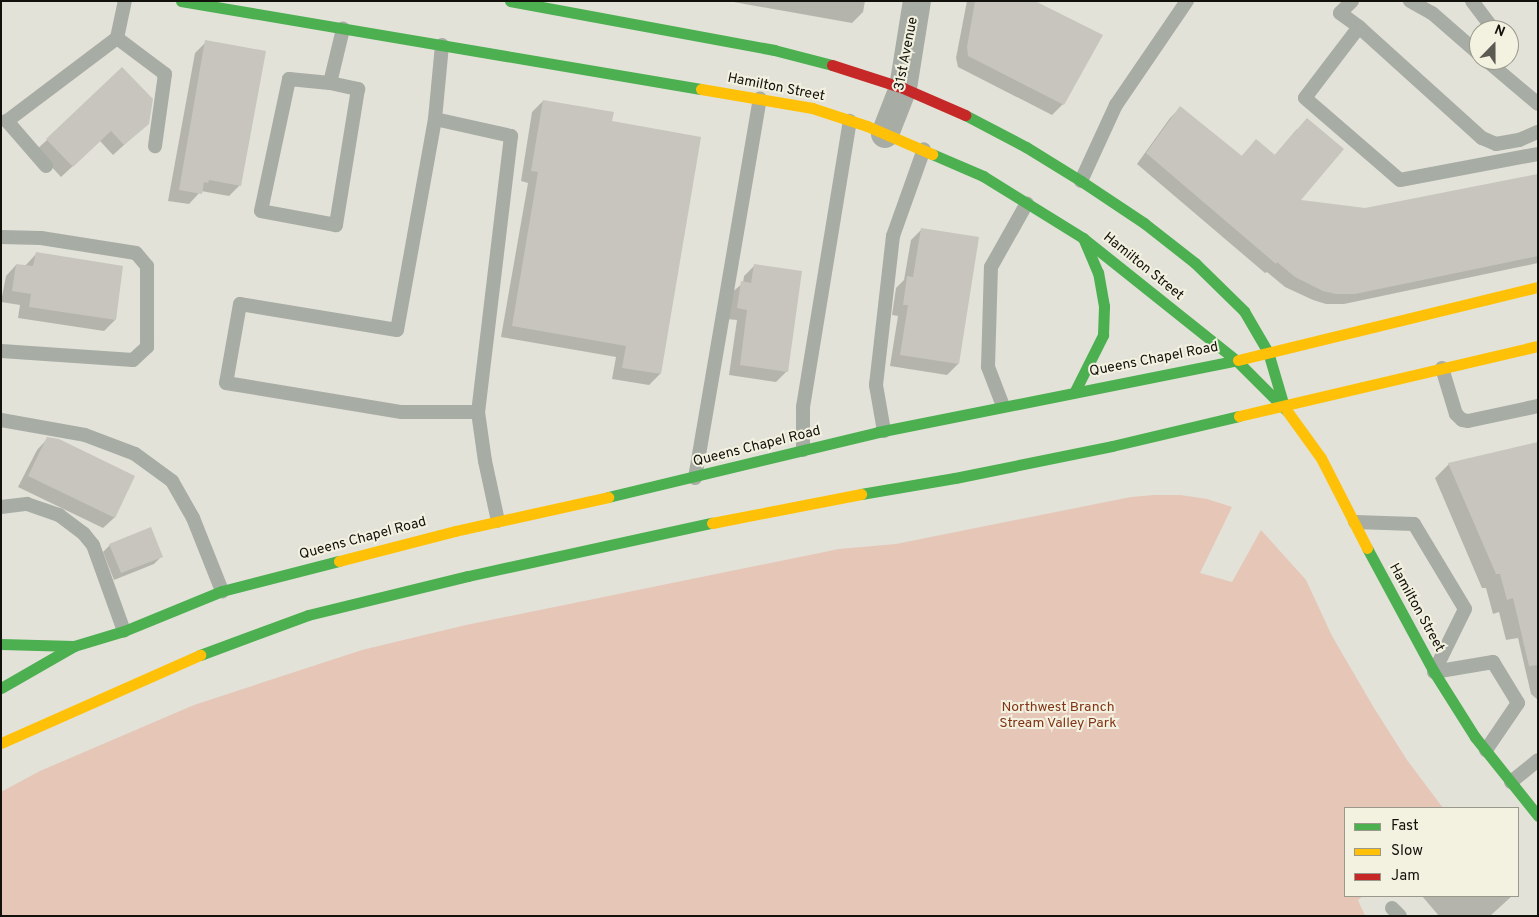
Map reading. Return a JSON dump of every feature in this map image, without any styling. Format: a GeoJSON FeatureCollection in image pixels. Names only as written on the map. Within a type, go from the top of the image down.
{"type":"FeatureCollection","features":[{"type":"Feature","properties":{"kind":"main road","name":"Hamilton Street"},"geometry":{"type":"LineString","coordinates":[[181,1],[812,108],[885,134],[983,176],[1083,238],[1236,360],[1284,405],[1321,458],[1393,600],[1434,672],[1486,750],[1538,816]]}},
{"type":"Feature","properties":{"kind":"main road","name":"Hamilton Street"},"geometry":{"type":"LineString","coordinates":[[510,1],[774,50],[849,69],[903,88],[963,114],[1026,148],[1081,181],[1144,223],[1195,263],[1244,311],[1268,352],[1284,405]]}},
{"type":"Feature","properties":{"kind":"main road"},"geometry":{"type":"LineString","coordinates":[[1076,391],[1102,335],[1104,306],[1098,273],[1083,238]]}},
{"type":"Feature","properties":{"kind":"main road","name":"Queens Chapel Road"},"geometry":{"type":"LineString","coordinates":[[1,688],[74,646],[124,631],[222,591],[498,521],[695,478],[884,431],[1236,360],[1538,288]]}},
{"type":"Feature","properties":{"kind":"main road"},"geometry":{"type":"LineString","coordinates":[[1,743],[216,648],[308,615],[468,576],[773,510],[955,478],[1112,446],[1538,346]]}},
{"type":"Feature","properties":{"kind":"main road"},"geometry":{"type":"LineString","coordinates":[[1,644],[74,646]]}},
{"type":"Feature","properties":{"kind":"street","name":"31st Avenue"},"geometry":{"type":"LineString","coordinates":[[885,134],[903,88],[917,1]]}},
{"type":"Feature","properties":{"kind":"lane"},"geometry":{"type":"LineString","coordinates":[[46,166],[7,121],[118,38],[125,1]]}},
{"type":"Feature","properties":{"kind":"lane"},"geometry":{"type":"LineString","coordinates":[[1081,181],[1116,105],[1187,1]]}},
{"type":"Feature","properties":{"kind":"lane"},"geometry":{"type":"LineString","coordinates":[[1352,1],[1340,13],[1359,27],[1482,138],[1496,144],[1519,140],[1538,132]]}},
{"type":"Feature","properties":{"kind":"lane"},"geometry":{"type":"LineString","coordinates":[[1410,1],[1432,13],[1469,45]]}},
{"type":"Feature","properties":{"kind":"lane"},"geometry":{"type":"LineString","coordinates":[[1472,1],[1486,20]]}},
{"type":"Feature","properties":{"kind":"lane"},"geometry":{"type":"LineString","coordinates":[[1359,27],[1305,98],[1400,180],[1538,154]]}},
{"type":"Feature","properties":{"kind":"lane"},"geometry":{"type":"LineString","coordinates":[[330,83],[342,29]]}},
{"type":"Feature","properties":{"kind":"lane"},"geometry":{"type":"LineString","coordinates":[[118,38],[165,74],[155,146]]}},
{"type":"Feature","properties":{"kind":"lane"},"geometry":{"type":"LineString","coordinates":[[442,45],[435,119],[396,330],[240,304],[226,383],[402,412],[478,412]]}},
{"type":"Feature","properties":{"kind":"lane"},"geometry":{"type":"LineString","coordinates":[[1499,70],[1538,104]]}},
{"type":"Feature","properties":{"kind":"lane"},"geometry":{"type":"LineString","coordinates":[[289,79],[330,83],[358,89],[336,225],[261,211],[289,79]]}},
{"type":"Feature","properties":{"kind":"lane"},"geometry":{"type":"LineString","coordinates":[[695,478],[760,99]]}},
{"type":"Feature","properties":{"kind":"lane"},"geometry":{"type":"LineString","coordinates":[[435,119],[511,136],[478,412],[485,461],[498,521]]}},
{"type":"Feature","properties":{"kind":"lane"},"geometry":{"type":"LineString","coordinates":[[803,450],[803,407],[850,121]]}},
{"type":"Feature","properties":{"kind":"lane"},"geometry":{"type":"LineString","coordinates":[[884,431],[876,385],[893,236],[924,150]]}},
{"type":"Feature","properties":{"kind":"lane"},"geometry":{"type":"LineString","coordinates":[[1003,406],[988,367],[991,267],[1027,204]]}},
{"type":"Feature","properties":{"kind":"lane"},"geometry":{"type":"LineString","coordinates":[[1,237],[41,238],[136,253],[147,266],[147,348],[133,360],[1,351]]}},
{"type":"Feature","properties":{"kind":"lane"},"geometry":{"type":"LineString","coordinates":[[1442,368],[1456,414],[1462,420],[1468,421],[1538,406]]}},
{"type":"Feature","properties":{"kind":"lane"},"geometry":{"type":"LineString","coordinates":[[1,420],[85,435],[134,454],[172,481],[193,518],[222,591]]}},
{"type":"Feature","properties":{"kind":"lane"},"geometry":{"type":"LineString","coordinates":[[1,507],[27,504],[59,515],[84,534],[93,544],[124,631]]}},
{"type":"Feature","properties":{"kind":"lane"},"geometry":{"type":"LineString","coordinates":[[1355,522],[1414,524],[1465,609],[1434,672]]}},
{"type":"Feature","properties":{"kind":"lane"},"geometry":{"type":"LineString","coordinates":[[1434,672],[1493,662],[1518,703],[1486,750]]}},
{"type":"Feature","properties":{"kind":"lane"},"geometry":{"type":"LineString","coordinates":[[1511,782],[1538,760]]}},
{"type":"Feature","properties":{"kind":"green space","name":"Northwest Branch Stream Valley Park"},"geometry":{"type":"Polygon","coordinates":[[[1180,495],[1207,499],[1232,507],[1200,573],[1232,582],[1261,530],[1306,580],[1332,636],[1374,708],[1407,760],[1442,807],[1344,807],[1344,897],[1362,897],[1358,900],[1365,916],[1,916],[1,792],[40,771],[194,705],[362,650],[466,625],[839,549],[896,544],[1131,497],[1180,495]]]}},
{"type":"Feature","properties":{"kind":"building"},"geometry":{"type":"Polygon","coordinates":[[[975,1],[1035,1],[1103,35],[1064,105],[968,56],[967,47],[975,1]]]}},
{"type":"Feature","properties":{"kind":"building"},"geometry":{"type":"Polygon","coordinates":[[[205,40],[266,51],[241,186],[209,180],[208,183],[204,182],[202,194],[179,190],[205,40]]]}},
{"type":"Feature","properties":{"kind":"building"},"geometry":{"type":"Polygon","coordinates":[[[122,67],[153,99],[149,124],[124,145],[111,131],[73,167],[46,139],[122,67]]]}},
{"type":"Feature","properties":{"kind":"building"},"geometry":{"type":"Polygon","coordinates":[[[543,100],[614,112],[612,121],[701,137],[661,374],[622,368],[626,346],[512,326],[538,172],[531,171],[543,100]]]}},
{"type":"Feature","properties":{"kind":"building"},"geometry":{"type":"Polygon","coordinates":[[[1180,106],[1242,156],[1256,139],[1275,155],[1307,118],[1344,149],[1301,200],[1365,208],[1538,174],[1538,256],[1355,294],[1336,294],[1323,291],[1295,277],[1277,262],[1276,264],[1146,153],[1180,106]]]}},
{"type":"Feature","properties":{"kind":"building"},"geometry":{"type":"Polygon","coordinates":[[[921,228],[979,237],[959,364],[900,355],[908,305],[903,305],[907,276],[913,277],[921,228]]]}},
{"type":"Feature","properties":{"kind":"building"},"geometry":{"type":"Polygon","coordinates":[[[36,252],[123,266],[116,320],[29,307],[31,294],[12,291],[16,264],[33,266],[36,252]]]}},
{"type":"Feature","properties":{"kind":"building"},"geometry":{"type":"Polygon","coordinates":[[[754,264],[802,271],[788,372],[740,365],[747,310],[737,308],[741,281],[751,283],[754,264]]]}},
{"type":"Feature","properties":{"kind":"building"},"geometry":{"type":"Polygon","coordinates":[[[47,437],[59,439],[135,476],[115,518],[28,476],[47,437]]]}},
{"type":"Feature","properties":{"kind":"building"},"geometry":{"type":"Polygon","coordinates":[[[1538,442],[1538,665],[1529,666],[1513,598],[1507,600],[1500,574],[1496,574],[1448,463],[1538,442]]]}},
{"type":"Feature","properties":{"kind":"building"},"geometry":{"type":"Polygon","coordinates":[[[151,527],[163,557],[121,573],[109,544],[151,527]]]}},
{"type":"Feature","properties":{"kind":"traffic: fast"},"geometry":{"type":"LineString","coordinates":[[181,1],[701,89]]}},
{"type":"Feature","properties":{"kind":"traffic: fast"},"geometry":{"type":"LineString","coordinates":[[510,1],[774,50],[832,65]]}},
{"type":"Feature","properties":{"kind":"traffic: fast"},"geometry":{"type":"LineString","coordinates":[[965,115],[1026,147],[1081,181],[1144,223],[1195,263],[1244,311],[1268,352],[1283,403]]}},
{"type":"Feature","properties":{"kind":"traffic: fast"},"geometry":{"type":"LineString","coordinates":[[932,154],[983,176],[1083,238],[1236,360],[1287,411]]}},
{"type":"Feature","properties":{"kind":"traffic: fast"},"geometry":{"type":"LineString","coordinates":[[1075,391],[1103,335],[1104,306],[1098,273],[1083,238]]}},
{"type":"Feature","properties":{"kind":"traffic: fast"},"geometry":{"type":"LineString","coordinates":[[608,497],[878,432],[1238,360]]}},
{"type":"Feature","properties":{"kind":"traffic: fast"},"geometry":{"type":"LineString","coordinates":[[861,494],[955,478],[1112,446],[1239,416]]}},
{"type":"Feature","properties":{"kind":"traffic: fast"},"geometry":{"type":"LineString","coordinates":[[200,655],[308,615],[468,576],[712,523]]}},
{"type":"Feature","properties":{"kind":"traffic: fast"},"geometry":{"type":"LineString","coordinates":[[1367,548],[1434,672],[1475,737],[1538,816]]}},
{"type":"Feature","properties":{"kind":"traffic: fast"},"geometry":{"type":"LineString","coordinates":[[1,688],[74,646],[124,631],[222,591],[339,561]]}},
{"type":"Feature","properties":{"kind":"traffic: fast"},"geometry":{"type":"LineString","coordinates":[[1,644],[74,646]]}},
{"type":"Feature","properties":{"kind":"traffic: slow"},"geometry":{"type":"LineString","coordinates":[[701,89],[812,108],[867,126],[932,154]]}},
{"type":"Feature","properties":{"kind":"traffic: slow"},"geometry":{"type":"LineString","coordinates":[[1238,360],[1538,287]]}},
{"type":"Feature","properties":{"kind":"traffic: slow"},"geometry":{"type":"LineString","coordinates":[[1239,416],[1538,346]]}},
{"type":"Feature","properties":{"kind":"traffic: slow"},"geometry":{"type":"LineString","coordinates":[[1287,411],[1321,458],[1367,548]]}},
{"type":"Feature","properties":{"kind":"traffic: slow"},"geometry":{"type":"LineString","coordinates":[[712,523],[861,494]]}},
{"type":"Feature","properties":{"kind":"traffic: slow"},"geometry":{"type":"LineString","coordinates":[[339,561],[455,531],[608,497]]}},
{"type":"Feature","properties":{"kind":"traffic: slow"},"geometry":{"type":"LineString","coordinates":[[1,743],[200,655]]}},
{"type":"Feature","properties":{"kind":"traffic: jam"},"geometry":{"type":"LineString","coordinates":[[832,65],[903,88],[965,115]]}}]}
